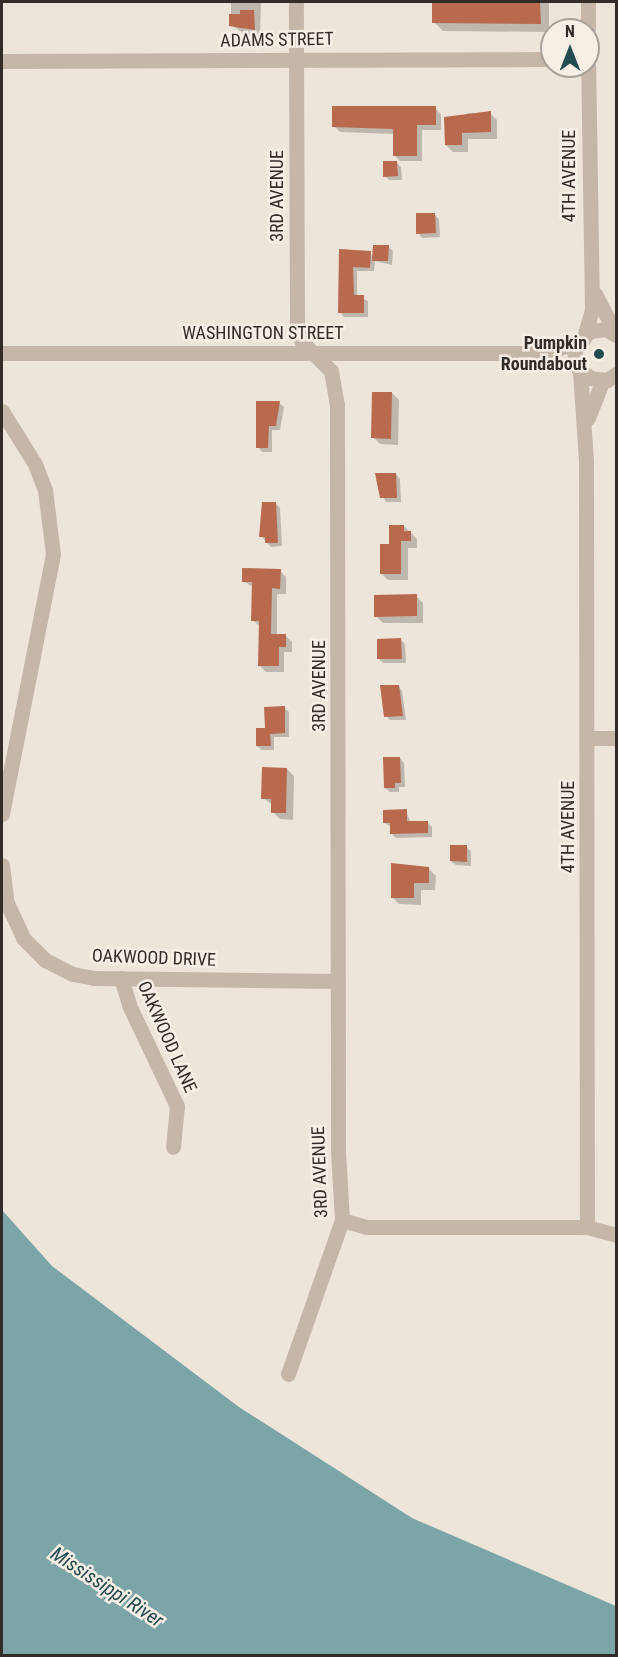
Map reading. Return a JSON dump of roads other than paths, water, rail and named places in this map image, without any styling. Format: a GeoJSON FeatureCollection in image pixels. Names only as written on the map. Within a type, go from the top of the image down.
{"type":"FeatureCollection","features":[{"type":"Feature","properties":{"kind":"street","name":"3RD AVENUE"},"geometry":{"type":"LineString","coordinates":[[288,1374],[342,1220],[338,1196],[337,405],[331,371],[313,353],[297,328],[296,2]]}},
{"type":"Feature","properties":{"kind":"street"},"geometry":{"type":"LineString","coordinates":[[588,2],[588,18]]}},
{"type":"Feature","properties":{"kind":"street","name":"ADAMS STREET"},"geometry":{"type":"LineString","coordinates":[[2,61],[540,59]]}},
{"type":"Feature","properties":{"kind":"street","name":"4TH AVENUE"},"geometry":{"type":"LineString","coordinates":[[582,337],[590,324],[591,285],[588,78]]}},
{"type":"Feature","properties":{"kind":"street","name":"4TH AVENUE"},"geometry":{"type":"LineString","coordinates":[[591,285],[616,335]]}},
{"type":"Feature","properties":{"kind":"street"},"geometry":{"type":"LineString","coordinates":[[611,377],[590,378],[579,369],[574,351],[582,337],[597,329],[616,335]]}},
{"type":"Feature","properties":{"kind":"street","name":"WASHINGTON STREET"},"geometry":{"type":"LineString","coordinates":[[2,353],[525,353],[557,349],[582,337]]}},
{"type":"Feature","properties":{"kind":"street","name":"WASHINGTON STREET"},"geometry":{"type":"LineString","coordinates":[[525,353],[579,369]]}},
{"type":"Feature","properties":{"kind":"street","name":"4TH AVENUE"},"geometry":{"type":"LineString","coordinates":[[579,369],[585,427],[586,1227]]}},
{"type":"Feature","properties":{"kind":"street","name":"4TH AVENUE"},"geometry":{"type":"LineString","coordinates":[[585,427],[611,377]]}},
{"type":"Feature","properties":{"kind":"street"},"geometry":{"type":"LineString","coordinates":[[2,411],[35,464],[45,490],[53,554],[2,814]]}},
{"type":"Feature","properties":{"kind":"street"},"geometry":{"type":"LineString","coordinates":[[587,738],[616,738]]}},
{"type":"Feature","properties":{"kind":"street","name":"OAKWOOD DRIVE"},"geometry":{"type":"LineString","coordinates":[[2,865],[13,919],[32,949],[73,974],[121,978],[337,981]]}},
{"type":"Feature","properties":{"kind":"street","name":"OAKWOOD LANE"},"geometry":{"type":"LineString","coordinates":[[121,978],[129,1005],[177,1106],[173,1147]]}},
{"type":"Feature","properties":{"kind":"street"},"geometry":{"type":"LineString","coordinates":[[342,1220],[366,1227],[586,1227],[616,1235]]}},
{"type":"Feature","properties":{"kind":"water","name":"Mississippi River"},"geometry":{"type":"Polygon","coordinates":[[[2,1210],[52,1266],[239,1407],[412,1518],[616,1606],[616,1655],[2,1655],[2,1210]]]}},
{"type":"Feature","properties":{"kind":"place","name":"Pumpkin Roundabout"},"geometry":{"type":"Point","coordinates":[599,354]}}]}
